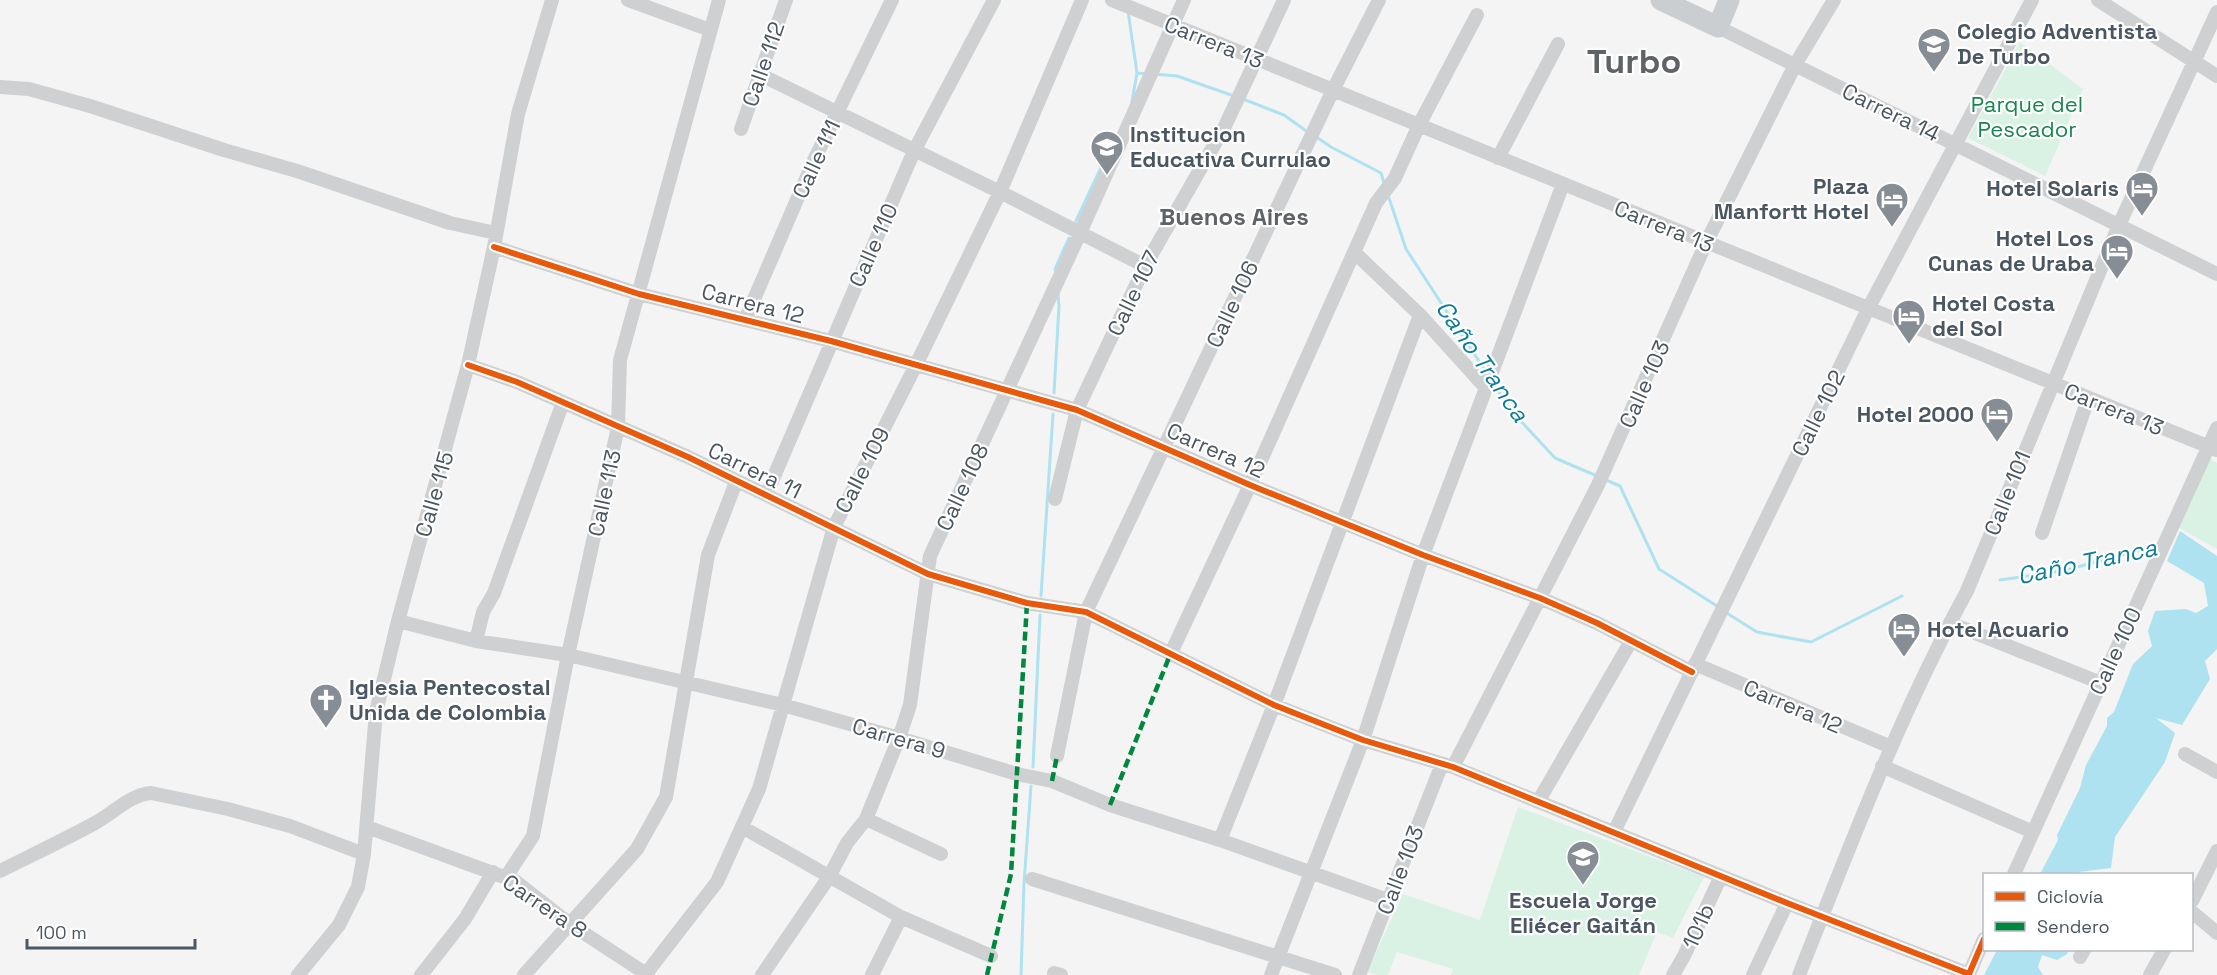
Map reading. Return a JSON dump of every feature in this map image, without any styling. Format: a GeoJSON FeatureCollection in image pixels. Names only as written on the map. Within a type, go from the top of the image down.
{"type":"FeatureCollection","features":[{"type":"Feature","properties":{"kind":"main road","name":"Carrera 14"},"geometry":{"type":"LineString","coordinates":[[1661,0],[1723,14]]}},
{"type":"Feature","properties":{"kind":"main road","name":"Carrera 14"},"geometry":{"type":"LineString","coordinates":[[1691,0],[1723,14]]}},
{"type":"Feature","properties":{"kind":"street","name":"Calle 115"},"geometry":{"type":"LineString","coordinates":[[298,975],[339,925],[358,887],[367,826],[370,762],[376,712],[398,621],[468,365],[494,248],[518,114],[552,0]]}},
{"type":"Feature","properties":{"kind":"street"},"geometry":{"type":"LineString","coordinates":[[628,0],[710,30]]}},
{"type":"Feature","properties":{"kind":"street","name":"Calle 113"},"geometry":{"type":"LineString","coordinates":[[421,975],[500,874],[533,836],[568,655],[618,427],[620,360],[719,0]]}},
{"type":"Feature","properties":{"kind":"street","name":"Calle 112"},"geometry":{"type":"LineString","coordinates":[[741,129],[786,0]]}},
{"type":"Feature","properties":{"kind":"street","name":"Calle 111"},"geometry":{"type":"LineString","coordinates":[[745,320],[815,158],[892,0]]}},
{"type":"Feature","properties":{"kind":"street","name":"Calle 110"},"geometry":{"type":"LineString","coordinates":[[766,495],[914,151],[994,0]]}},
{"type":"Feature","properties":{"kind":"street","name":"Calle 109"},"geometry":{"type":"LineString","coordinates":[[646,974],[717,882],[742,828],[759,789],[834,527],[1000,192],[1082,0]]}},
{"type":"Feature","properties":{"kind":"street","name":"Calle 108"},"geometry":{"type":"LineString","coordinates":[[762,975],[829,877],[847,843],[866,819],[910,705],[930,556],[1080,234],[1184,0]]}},
{"type":"Feature","properties":{"kind":"street","name":"Calle 107"},"geometry":{"type":"LineString","coordinates":[[1055,500],[1077,410],[1145,266],[1225,126],[1284,0]]}},
{"type":"Feature","properties":{"kind":"street","name":"Calle 106"},"geometry":{"type":"LineString","coordinates":[[1057,756],[1086,612],[1333,90],[1379,0]]}},
{"type":"Feature","properties":{"kind":"street","name":"Calle 103"},"geometry":{"type":"LineString","coordinates":[[1359,975],[1388,900],[1447,766],[1540,598],[1597,487],[1706,243],[1794,64],[1834,0]]}},
{"type":"Feature","properties":{"kind":"street","name":"Calle 102"},"geometry":{"type":"LineString","coordinates":[[1614,832],[1868,309],[2032,0]]}},
{"type":"Feature","properties":{"kind":"street"},"geometry":{"type":"LineString","coordinates":[[2098,0],[2217,76]]}},
{"type":"Feature","properties":{"kind":"street","name":"Carrera 13"},"geometry":{"type":"LineString","coordinates":[[1116,2],[2213,448]]}},
{"type":"Feature","properties":{"kind":"street","name":"Calle 101"},"geometry":{"type":"LineString","coordinates":[[1799,975],[1882,766],[1967,591],[2051,384],[2119,225],[2217,12]]}},
{"type":"Feature","properties":{"kind":"street","name":"Carrera 14"},"geometry":{"type":"LineString","coordinates":[[1723,14],[1794,64],[2217,274]]}},
{"type":"Feature","properties":{"kind":"street"},"geometry":{"type":"LineString","coordinates":[[1170,655],[1250,485],[1376,203],[1395,178],[1419,125],[1477,15]]}},
{"type":"Feature","properties":{"kind":"street"},"geometry":{"type":"LineString","coordinates":[[1498,158],[1558,44]]}},
{"type":"Feature","properties":{"kind":"street"},"geometry":{"type":"LineString","coordinates":[[759,74],[1145,266]]}},
{"type":"Feature","properties":{"kind":"street"},"geometry":{"type":"LineString","coordinates":[[0,87],[29,89],[90,106],[224,150],[297,171],[450,223],[496,233]]}},
{"type":"Feature","properties":{"kind":"street"},"geometry":{"type":"LineString","coordinates":[[1271,975],[1363,740],[1423,555],[1563,184]]}},
{"type":"Feature","properties":{"kind":"street","name":"Carrera 12"},"geometry":{"type":"LineString","coordinates":[[494,248],[639,294],[831,341],[1077,410],[1250,485],[1423,555],[1540,598],[1694,668],[1891,747]]}},
{"type":"Feature","properties":{"kind":"street"},"geometry":{"type":"LineString","coordinates":[[1354,252],[1420,315],[1486,385]]}},
{"type":"Feature","properties":{"kind":"street"},"geometry":{"type":"LineString","coordinates":[[1220,840],[1274,705],[1420,315]]}},
{"type":"Feature","properties":{"kind":"street","name":"Carrera 11"},"geometry":{"type":"LineString","coordinates":[[468,365],[517,382],[688,457],[928,574],[1027,603],[1086,612],[1274,705],[1363,740],[1447,766],[1969,974]]}},
{"type":"Feature","properties":{"kind":"street"},"geometry":{"type":"LineString","coordinates":[[2042,533],[2088,399]]}},
{"type":"Feature","properties":{"kind":"street"},"geometry":{"type":"LineString","coordinates":[[476,641],[483,612],[494,593],[563,402]]}},
{"type":"Feature","properties":{"kind":"street","name":"Calle 100"},"geometry":{"type":"LineString","coordinates":[[2014,873],[2154,567],[2213,448],[2217,428]]}},
{"type":"Feature","properties":{"kind":"street"},"geometry":{"type":"LineString","coordinates":[[524,975],[638,849],[666,797],[708,555],[736,482]]}},
{"type":"Feature","properties":{"kind":"street","name":"Carrera 9"},"geometry":{"type":"LineString","coordinates":[[398,621],[476,641],[568,655],[783,705],[1017,774],[1052,781],[1110,805],[1220,840],[1388,900]]}},
{"type":"Feature","properties":{"kind":"street"},"geometry":{"type":"LineString","coordinates":[[1950,623],[2101,683]]}},
{"type":"Feature","properties":{"kind":"street"},"geometry":{"type":"LineString","coordinates":[[1538,802],[1631,641]]}},
{"type":"Feature","properties":{"kind":"street"},"geometry":{"type":"LineString","coordinates":[[2185,754],[2217,772]]}},
{"type":"Feature","properties":{"kind":"street"},"geometry":{"type":"LineString","coordinates":[[1882,766],[2033,832]]}},
{"type":"Feature","properties":{"kind":"street"},"geometry":{"type":"LineString","coordinates":[[0,871],[98,822],[132,798],[151,793],[228,809],[280,824],[364,854]]}},
{"type":"Feature","properties":{"kind":"street"},"geometry":{"type":"LineString","coordinates":[[866,819],[941,854]]}},
{"type":"Feature","properties":{"kind":"street","name":"Carrera 8"},"geometry":{"type":"LineString","coordinates":[[367,826],[515,881],[570,924],[646,974]]}},
{"type":"Feature","properties":{"kind":"street"},"geometry":{"type":"LineString","coordinates":[[742,828],[901,917],[991,956]]}},
{"type":"Feature","properties":{"kind":"street"},"geometry":{"type":"LineString","coordinates":[[2193,898],[2217,851]]}},
{"type":"Feature","properties":{"kind":"street","name":"101b"},"geometry":{"type":"LineString","coordinates":[[1673,975],[1721,876]]}},
{"type":"Feature","properties":{"kind":"street"},"geometry":{"type":"LineString","coordinates":[[1032,879],[1335,975]]}},
{"type":"Feature","properties":{"kind":"street"},"geometry":{"type":"LineString","coordinates":[[1753,975],[1787,903]]}},
{"type":"Feature","properties":{"kind":"street"},"geometry":{"type":"LineString","coordinates":[[2193,913],[2217,933]]}},
{"type":"Feature","properties":{"kind":"street"},"geometry":{"type":"LineString","coordinates":[[872,975],[901,917]]}},
{"type":"Feature","properties":{"kind":"street"},"geometry":{"type":"LineString","coordinates":[[1969,974],[1983,941]]}},
{"type":"Feature","properties":{"kind":"street"},"geometry":{"type":"LineString","coordinates":[[2150,975],[2163,951]]}},
{"type":"Feature","properties":{"kind":"green space","name":"Parque del Pescador"},"geometry":{"type":"Polygon","coordinates":[[[2020,42],[2083,89],[2045,176],[1968,138],[2020,42]]]}},
{"type":"Feature","properties":{"kind":"green space"},"geometry":{"type":"Polygon","coordinates":[[[2210,459],[2217,463],[2217,549],[2179,528],[2210,459]]]}},
{"type":"Feature","properties":{"kind":"green space"},"geometry":{"type":"Polygon","coordinates":[[[1518,807],[1704,877],[1673,938],[1657,932],[1639,975],[1451,975],[1453,969],[1397,952],[1388,975],[1367,972],[1403,894],[1480,920],[1518,807]]]}},
{"type":"Feature","properties":{"kind":"water"},"geometry":{"type":"Polygon","coordinates":[[[2180,531],[2217,556],[2217,649],[2205,661],[2210,679],[2182,725],[2156,718],[2175,733],[2165,762],[2115,837],[2111,868],[2079,873],[2041,873],[2058,840],[2057,835],[2080,788],[2086,765],[2107,726],[2107,718],[2114,712],[2133,664],[2152,646],[2148,631],[2155,611],[2186,609],[2196,613],[2208,606],[2204,583],[2167,561],[2180,531]]]}},
{"type":"Feature","properties":{"kind":"water"},"geometry":{"type":"Polygon","coordinates":[[[1996,951],[2068,951],[2057,960],[2042,955],[2038,967],[2043,975],[1984,975],[1996,951]]]}},
{"type":"Feature","properties":{"kind":"waterway","name":"Caño Tranca"},"geometry":{"type":"LineString","coordinates":[[1128,11],[1137,73],[1148,74]]}},
{"type":"Feature","properties":{"kind":"waterway"},"geometry":{"type":"LineString","coordinates":[[1132,101],[1137,73]]}},
{"type":"Feature","properties":{"kind":"waterway","name":"Caño Tranca"},"geometry":{"type":"LineString","coordinates":[[1154,74],[1177,76],[1234,96]]}},
{"type":"Feature","properties":{"kind":"waterway","name":"Caño Tranca"},"geometry":{"type":"LineString","coordinates":[[1243,99],[1284,115],[1309,133]]}},
{"type":"Feature","properties":{"kind":"waterway","name":"Caño Tranca"},"geometry":{"type":"LineString","coordinates":[[1315,136],[1381,173],[1384,183]]}},
{"type":"Feature","properties":{"kind":"waterway"},"geometry":{"type":"LineString","coordinates":[[1076,221],[1113,142]]}},
{"type":"Feature","properties":{"kind":"waterway","name":"Caño Tranca"},"geometry":{"type":"LineString","coordinates":[[1388,195],[1406,249],[1486,372]]}},
{"type":"Feature","properties":{"kind":"waterway"},"geometry":{"type":"LineString","coordinates":[[1056,272],[1055,269],[1069,238]]}},
{"type":"Feature","properties":{"kind":"waterway"},"geometry":{"type":"LineString","coordinates":[[1054,393],[1058,294]]}},
{"type":"Feature","properties":{"kind":"waterway","name":"Caño Tranca"},"geometry":{"type":"LineString","coordinates":[[1493,382],[1506,405],[1555,458],[1597,476]]}},
{"type":"Feature","properties":{"kind":"waterway"},"geometry":{"type":"LineString","coordinates":[[1041,596],[1053,414]]}},
{"type":"Feature","properties":{"kind":"waterway","name":"Caño Tranca"},"geometry":{"type":"LineString","coordinates":[[1606,480],[1620,486],[1659,569],[1720,608]]}},
{"type":"Feature","properties":{"kind":"waterway","name":"Caño Tranca"},"geometry":{"type":"LineString","coordinates":[[2000,580],[2067,570],[2131,552],[2157,548]]}},
{"type":"Feature","properties":{"kind":"waterway","name":"Caño Tranca"},"geometry":{"type":"LineString","coordinates":[[1725,612],[1757,632],[1811,642],[1902,596]]}},
{"type":"Feature","properties":{"kind":"waterway"},"geometry":{"type":"LineString","coordinates":[[1033,767],[1040,615]]}},
{"type":"Feature","properties":{"kind":"waterway"},"geometry":{"type":"LineString","coordinates":[[1021,975],[1024,883],[1031,786]]}},
{"type":"Feature","properties":{"kind":"marked path"},"geometry":{"type":"LineString","coordinates":[[987,975],[1011,874],[1027,603]]}},
{"type":"Feature","properties":{"kind":"marked path"},"geometry":{"type":"LineString","coordinates":[[1110,805],[1170,655]]}},
{"type":"Feature","properties":{"kind":"marked path"},"geometry":{"type":"LineString","coordinates":[[1052,781],[1057,756]]}},
{"type":"Feature","properties":{"kind":"cycle path"},"geometry":{"type":"LineString","coordinates":[[494,247],[639,294],[831,341],[1077,410],[1250,485],[1423,555],[1540,598],[1597,623],[1692,672]]}},
{"type":"Feature","properties":{"kind":"cycle path"},"geometry":{"type":"LineString","coordinates":[[468,365],[517,382],[688,457],[928,574],[1027,603],[1086,612],[1274,705],[1363,740],[1453,767],[1787,903],[1969,974],[1983,941]]}},
{"type":"Feature","properties":{"kind":"place","name":"Colegio Adventista De Turbo"},"geometry":{"type":"Point","coordinates":[1934,73]}},
{"type":"Feature","properties":{"kind":"place","name":"Institucion Educativa Currulao"},"geometry":{"type":"Point","coordinates":[1107,176]}},
{"type":"Feature","properties":{"kind":"place","name":"Hotel Solaris"},"geometry":{"type":"Point","coordinates":[2142,217]}},
{"type":"Feature","properties":{"kind":"place","name":"Plaza Manfortt Hotel"},"geometry":{"type":"Point","coordinates":[1892,228]}},
{"type":"Feature","properties":{"kind":"place","name":"Hotel Los Cunas de Uraba"},"geometry":{"type":"Point","coordinates":[2117,280]}},
{"type":"Feature","properties":{"kind":"place","name":"Hotel Costa del Sol"},"geometry":{"type":"Point","coordinates":[1909,345]}},
{"type":"Feature","properties":{"kind":"place","name":"Hotel 2000"},"geometry":{"type":"Point","coordinates":[1997,443]}},
{"type":"Feature","properties":{"kind":"place","name":"Hotel Acuario"},"geometry":{"type":"Point","coordinates":[1904,658]}},
{"type":"Feature","properties":{"kind":"place","name":"Iglesia Pentecostal Unida de Colombia"},"geometry":{"type":"Point","coordinates":[326,729]}},
{"type":"Feature","properties":{"kind":"place","name":"Escuela Jorge Eliécer Gaitán"},"geometry":{"type":"Point","coordinates":[1583,886]}},
{"type":"Feature","properties":{"kind":"district","name":"Turbo"},"geometry":{"type":"Point","coordinates":[1634,61]}},
{"type":"Feature","properties":{"kind":"district","name":"Buenos Aires"},"geometry":{"type":"Point","coordinates":[1234,217]}}]}
